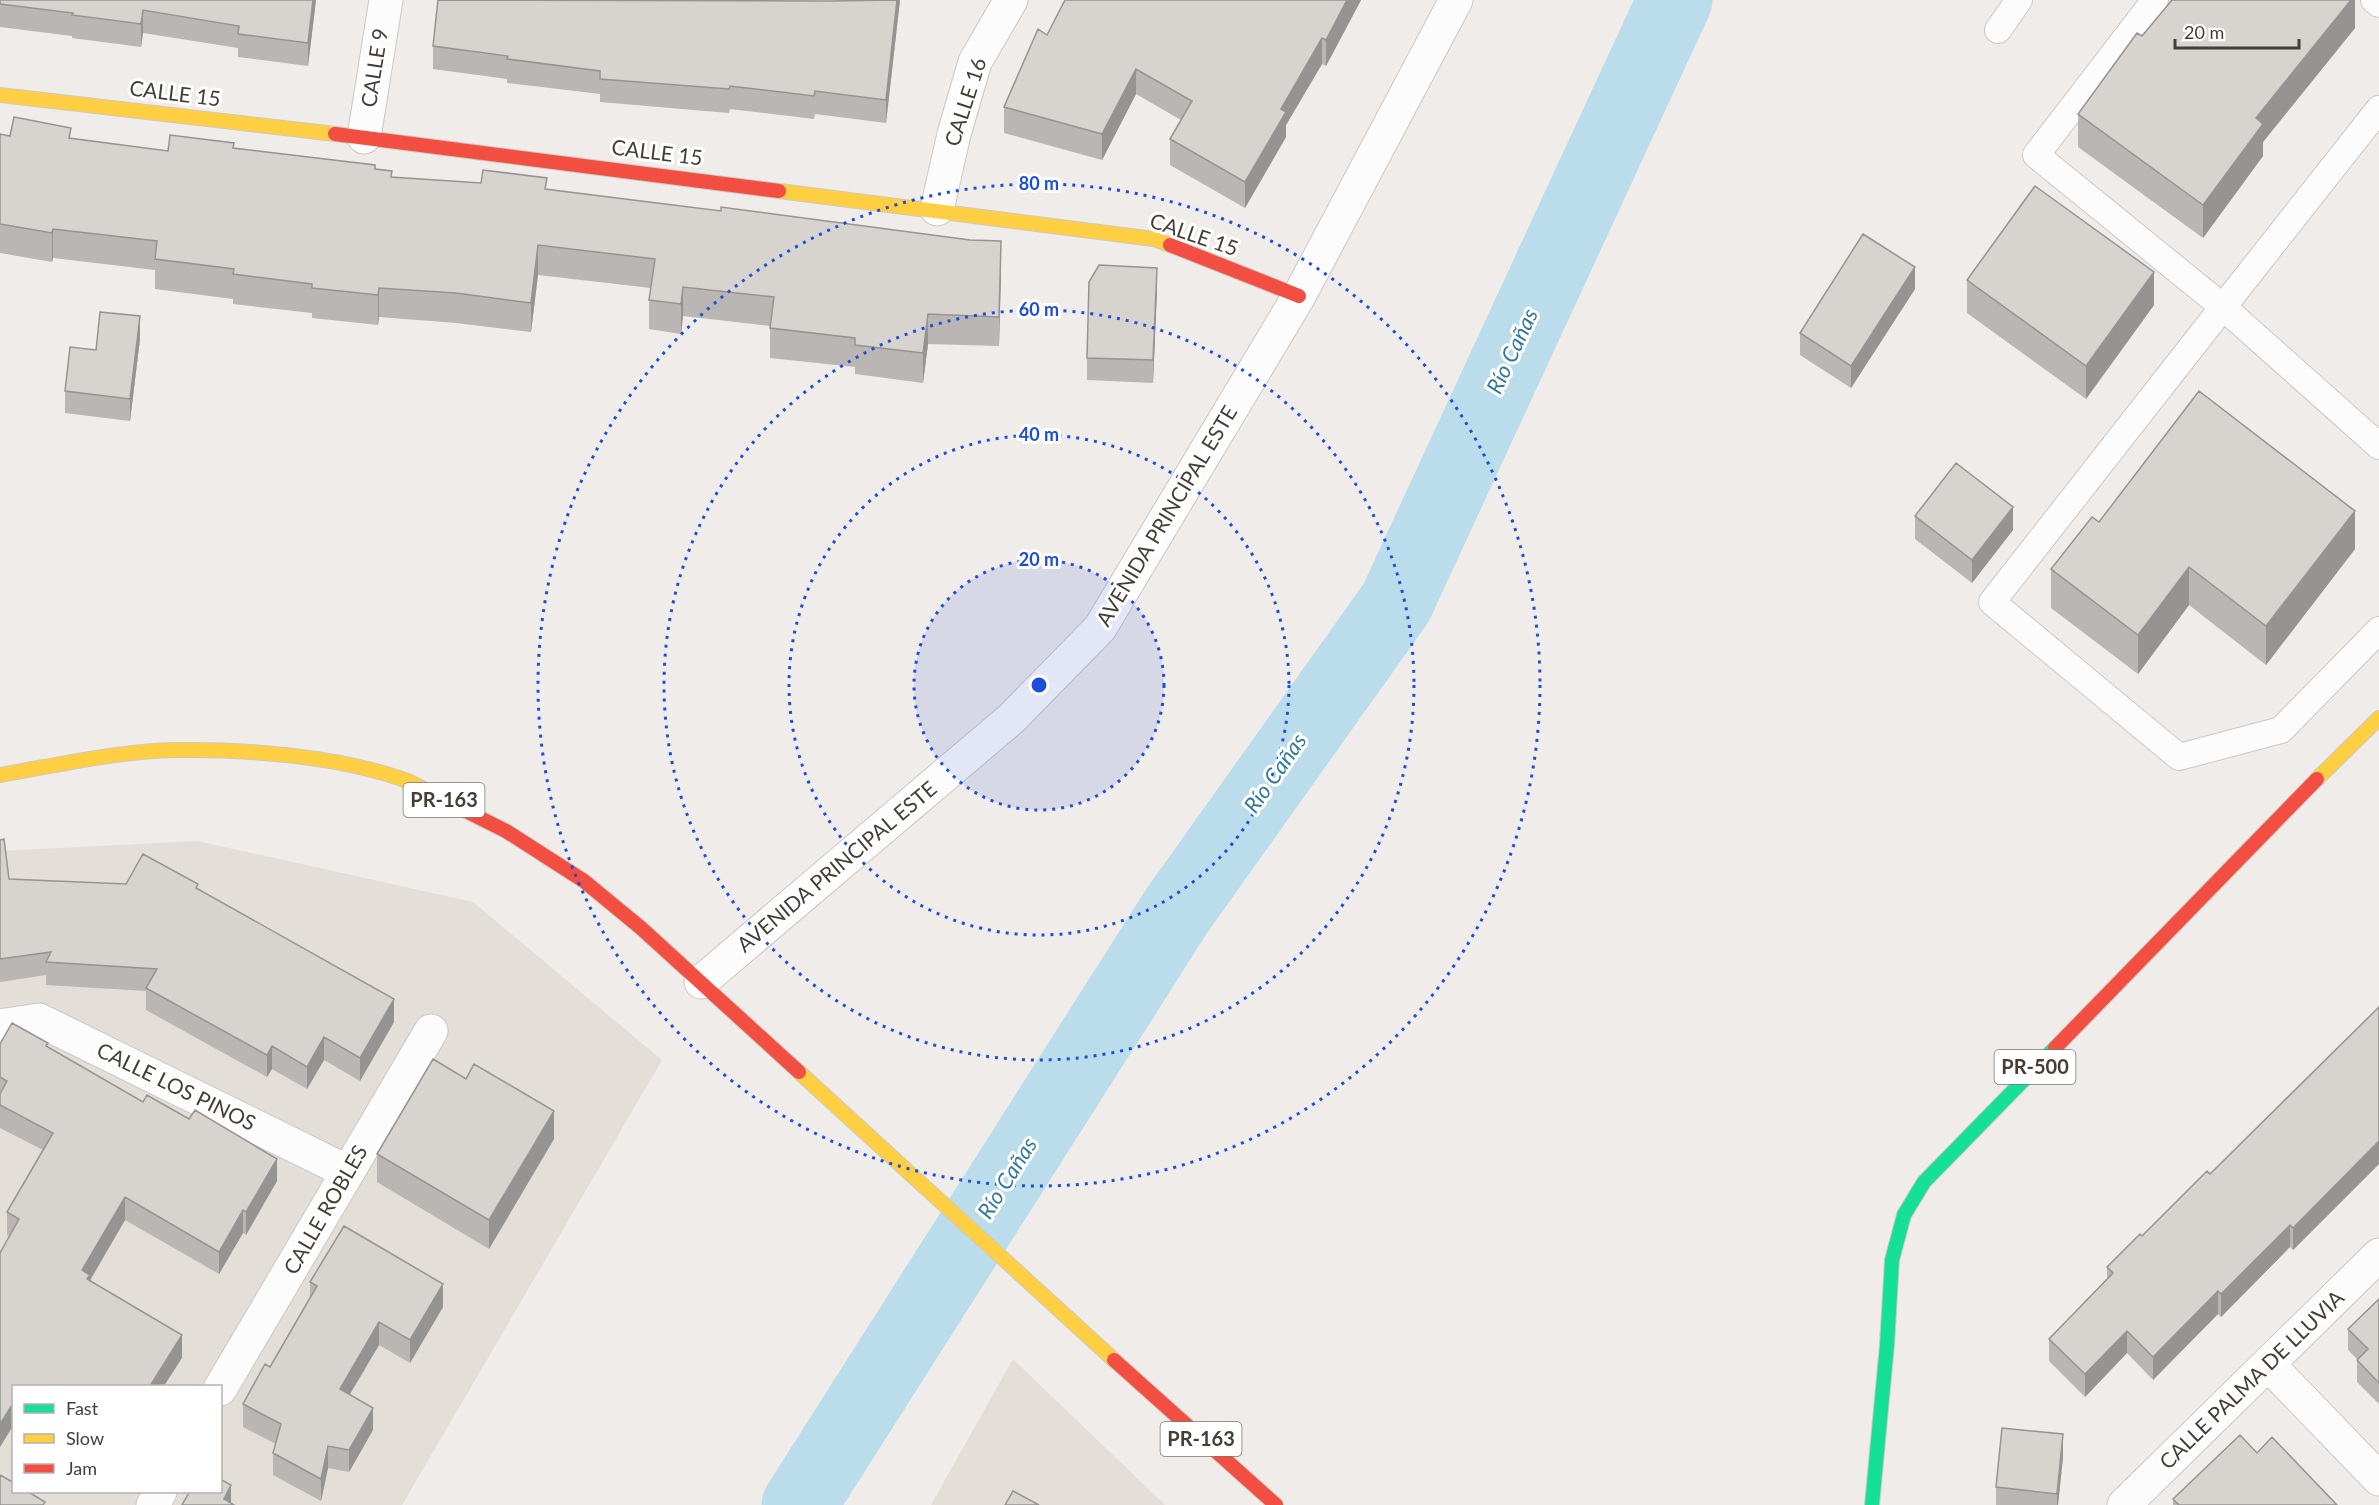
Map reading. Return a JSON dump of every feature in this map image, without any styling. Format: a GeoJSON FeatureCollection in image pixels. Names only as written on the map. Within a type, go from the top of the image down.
{"type":"FeatureCollection","features":[{"type":"Feature","properties":{"kind":"main road","name":"CALLE 15"},"geometry":{"type":"LineString","coordinates":[[0,95],[364,137],[938,209],[1154,239],[1299,296]]}},
{"type":"Feature","properties":{"kind":"main road","name":"PR-500"},"geometry":{"type":"LineString","coordinates":[[1872,1505],[1887,1346],[1892,1260],[1904,1215],[1924,1182],[2379,718]]}},
{"type":"Feature","properties":{"kind":"main road","name":"PR-163"},"geometry":{"type":"LineString","coordinates":[[0,775],[100,758],[176,750],[258,753],[322,761],[400,778],[506,831],[559,864],[641,928],[1276,1505]]}},
{"type":"Feature","properties":{"kind":"street","name":"CALLE 9"},"geometry":{"type":"LineString","coordinates":[[364,137],[387,0]]}},
{"type":"Feature","properties":{"kind":"street","name":"CALLE 16"},"geometry":{"type":"LineString","coordinates":[[938,209],[954,134],[975,62],[1011,0]]}},
{"type":"Feature","properties":{"kind":"street","name":"AVENIDA PRINCIPAL ESTE"},"geometry":{"type":"LineString","coordinates":[[701,982],[1012,718],[1100,628],[1299,296],[1456,0]]}},
{"type":"Feature","properties":{"kind":"street","name":"CALLE LOS PINOS"},"geometry":{"type":"LineString","coordinates":[[0,1026],[39,1020],[348,1172]]}},
{"type":"Feature","properties":{"kind":"street","name":"CALLE ROBLES"},"geometry":{"type":"LineString","coordinates":[[222,1386],[431,1031]]}},
{"type":"Feature","properties":{"kind":"street","name":"CALLE PALMA DE LLUVIA"},"geometry":{"type":"LineString","coordinates":[[2124,1505],[2379,1255]]}},
{"type":"Feature","properties":{"kind":"street"},"geometry":{"type":"LineString","coordinates":[[2269,1365],[2379,1479]]}},
{"type":"Feature","properties":{"kind":"lane"},"geometry":{"type":"LineString","coordinates":[[1998,30],[2019,0]]}},
{"type":"Feature","properties":{"kind":"lane"},"geometry":{"type":"LineString","coordinates":[[2155,0],[2036,155],[2223,307],[2379,446]]}},
{"type":"Feature","properties":{"kind":"lane"},"geometry":{"type":"LineString","coordinates":[[2374,0],[2379,4]]}},
{"type":"Feature","properties":{"kind":"lane"},"geometry":{"type":"LineString","coordinates":[[2379,109],[1992,602],[2179,757],[2281,730],[2379,630]]}},
{"type":"Feature","properties":{"kind":"shaded area"},"geometry":{"type":"Polygon","coordinates":[[[197,841],[473,902],[662,1060],[402,1505],[0,1505],[0,851],[197,841]]]}},
{"type":"Feature","properties":{"kind":"shaded area"},"geometry":{"type":"Polygon","coordinates":[[[1013,1359],[1165,1505],[931,1505],[1013,1359]]]}},
{"type":"Feature","properties":{"kind":"building"},"geometry":{"type":"Polygon","coordinates":[[[0,0],[313,0],[308,43],[238,34],[239,26],[143,10],[141,24],[0,4],[0,0]]]}},
{"type":"Feature","properties":{"kind":"building"},"geometry":{"type":"Polygon","coordinates":[[[438,0],[897,0],[886,100],[815,91],[814,96],[730,86],[729,89],[600,79],[600,71],[507,59],[508,56],[433,46],[438,0]]]}},
{"type":"Feature","properties":{"kind":"building"},"geometry":{"type":"Polygon","coordinates":[[[1065,0],[1347,0],[1326,40],[1322,38],[1281,109],[1286,112],[1245,182],[1170,139],[1192,101],[1136,69],[1102,134],[1004,107],[1038,29],[1047,35],[1065,0]]]}},
{"type":"Feature","properties":{"kind":"building"},"geometry":{"type":"Polygon","coordinates":[[[2172,0],[2351,0],[2256,118],[2263,124],[2203,205],[2078,114],[2137,33],[2142,36],[2172,0]]]}},
{"type":"Feature","properties":{"kind":"building"},"geometry":{"type":"Polygon","coordinates":[[[14,117],[71,128],[69,138],[168,151],[170,135],[234,143],[233,148],[375,165],[375,169],[392,171],[391,177],[481,183],[483,170],[547,178],[545,189],[721,211],[721,207],[970,240],[1001,241],[999,317],[928,314],[923,353],[855,345],[855,338],[770,328],[774,297],[683,287],[681,304],[649,300],[655,259],[538,245],[531,303],[456,293],[379,288],[378,295],[312,288],[312,284],[233,274],[234,269],[155,259],[157,241],[53,229],[52,233],[0,224],[0,134],[10,136],[14,117]]]}},
{"type":"Feature","properties":{"kind":"building"},"geometry":{"type":"Polygon","coordinates":[[[2035,186],[2154,272],[2086,366],[1967,280],[2035,186]]]}},
{"type":"Feature","properties":{"kind":"building"},"geometry":{"type":"Polygon","coordinates":[[[1863,234],[1915,267],[1851,366],[1800,333],[1863,234]]]}},
{"type":"Feature","properties":{"kind":"building"},"geometry":{"type":"Polygon","coordinates":[[[1099,265],[1157,268],[1153,360],[1087,358],[1089,282],[1099,265]]]}},
{"type":"Feature","properties":{"kind":"building"},"geometry":{"type":"Polygon","coordinates":[[[100,312],[140,316],[130,399],[65,391],[70,347],[96,350],[100,312]]]}},
{"type":"Feature","properties":{"kind":"building"},"geometry":{"type":"Polygon","coordinates":[[[2199,391],[2355,511],[2266,626],[2189,567],[2138,635],[2051,569],[2092,517],[2099,522],[2199,391]]]}},
{"type":"Feature","properties":{"kind":"building"},"geometry":{"type":"Polygon","coordinates":[[[1956,463],[2013,507],[1972,560],[1915,516],[1956,463]]]}},
{"type":"Feature","properties":{"kind":"building"},"geometry":{"type":"Polygon","coordinates":[[[4,839],[9,879],[126,884],[143,854],[198,884],[196,888],[394,999],[360,1058],[324,1037],[307,1067],[272,1046],[267,1055],[146,988],[157,969],[46,962],[51,952],[0,959],[0,840],[4,839]]]}},
{"type":"Feature","properties":{"kind":"building"},"geometry":{"type":"Polygon","coordinates":[[[2379,1007],[2379,1141],[2293,1228],[2290,1225],[2221,1294],[2218,1291],[2153,1357],[2127,1331],[2085,1374],[2049,1339],[2113,1273],[2107,1267],[2140,1234],[2142,1236],[2207,1171],[2210,1174],[2379,1007]]]}},
{"type":"Feature","properties":{"kind":"building"},"geometry":{"type":"Polygon","coordinates":[[[12,1023],[48,1043],[46,1046],[143,1102],[147,1095],[189,1119],[195,1110],[277,1159],[246,1212],[243,1210],[219,1252],[125,1197],[82,1270],[90,1275],[87,1279],[182,1335],[151,1385],[12,1385],[12,1405],[0,1424],[0,1253],[19,1219],[7,1212],[53,1133],[0,1105],[0,1094],[7,1081],[0,1077],[0,1044],[12,1023]]]}},
{"type":"Feature","properties":{"kind":"building"},"geometry":{"type":"Polygon","coordinates":[[[433,1059],[466,1079],[474,1064],[554,1111],[489,1220],[377,1154],[433,1059]]]}},
{"type":"Feature","properties":{"kind":"building"},"geometry":{"type":"Polygon","coordinates":[[[344,1226],[443,1284],[410,1340],[379,1322],[340,1389],[373,1408],[349,1450],[328,1446],[321,1479],[273,1453],[281,1424],[243,1404],[265,1364],[270,1367],[317,1286],[310,1282],[344,1226]]]}},
{"type":"Feature","properties":{"kind":"building"},"geometry":{"type":"Polygon","coordinates":[[[2379,1299],[2379,1383],[2357,1360],[2368,1349],[2348,1329],[2379,1299]]]}},
{"type":"Feature","properties":{"kind":"building"},"geometry":{"type":"Polygon","coordinates":[[[2002,1428],[2063,1434],[2057,1494],[1996,1487],[2002,1428]]]}},
{"type":"Feature","properties":{"kind":"building"},"geometry":{"type":"Polygon","coordinates":[[[2240,1435],[2257,1453],[2272,1437],[2337,1505],[2179,1505],[2173,1499],[2240,1435]]]}},
{"type":"Feature","properties":{"kind":"building"},"geometry":{"type":"Polygon","coordinates":[[[0,1475],[12,1482],[12,1493],[30,1493],[45,1502],[43,1505],[0,1505],[0,1475]]]}},
{"type":"Feature","properties":{"kind":"building"},"geometry":{"type":"Polygon","coordinates":[[[222,1480],[231,1485],[224,1499],[234,1505],[182,1505],[189,1493],[222,1493],[222,1480]]]}},
{"type":"Feature","properties":{"kind":"building"},"geometry":{"type":"Polygon","coordinates":[[[1013,1491],[1039,1505],[1005,1505],[1013,1491]]]}},
{"type":"Feature","properties":{"kind":"waterway","name":"Río Cañas"},"geometry":{"type":"LineString","coordinates":[[799,1505],[1176,912],[1396,603],[1675,0]]}},
{"type":"Feature","properties":{"kind":"traffic: fast"},"geometry":{"type":"LineString","coordinates":[[1872,1505],[1887,1345],[1892,1260],[1904,1215],[1924,1182],[2055,1048]]}},
{"type":"Feature","properties":{"kind":"traffic: slow"},"geometry":{"type":"LineString","coordinates":[[0,95],[335,134]]}},
{"type":"Feature","properties":{"kind":"traffic: slow"},"geometry":{"type":"LineString","coordinates":[[779,191],[1154,239],[1170,245]]}},
{"type":"Feature","properties":{"kind":"traffic: slow"},"geometry":{"type":"LineString","coordinates":[[2317,779],[2379,718]]}},
{"type":"Feature","properties":{"kind":"traffic: slow"},"geometry":{"type":"LineString","coordinates":[[0,775],[133,753],[177,750],[231,751],[289,755],[374,770],[404,780],[440,798]]}},
{"type":"Feature","properties":{"kind":"traffic: slow"},"geometry":{"type":"LineString","coordinates":[[799,1072],[1114,1360]]}},
{"type":"Feature","properties":{"kind":"traffic: jam"},"geometry":{"type":"LineString","coordinates":[[335,134],[779,191]]}},
{"type":"Feature","properties":{"kind":"traffic: jam"},"geometry":{"type":"LineString","coordinates":[[1170,245],[1299,296]]}},
{"type":"Feature","properties":{"kind":"traffic: jam"},"geometry":{"type":"LineString","coordinates":[[2055,1048],[2317,779]]}},
{"type":"Feature","properties":{"kind":"traffic: jam"},"geometry":{"type":"LineString","coordinates":[[440,798],[506,831],[584,881],[641,928],[799,1072]]}},
{"type":"Feature","properties":{"kind":"traffic: jam"},"geometry":{"type":"LineString","coordinates":[[1114,1360],[1276,1505]]}}]}
